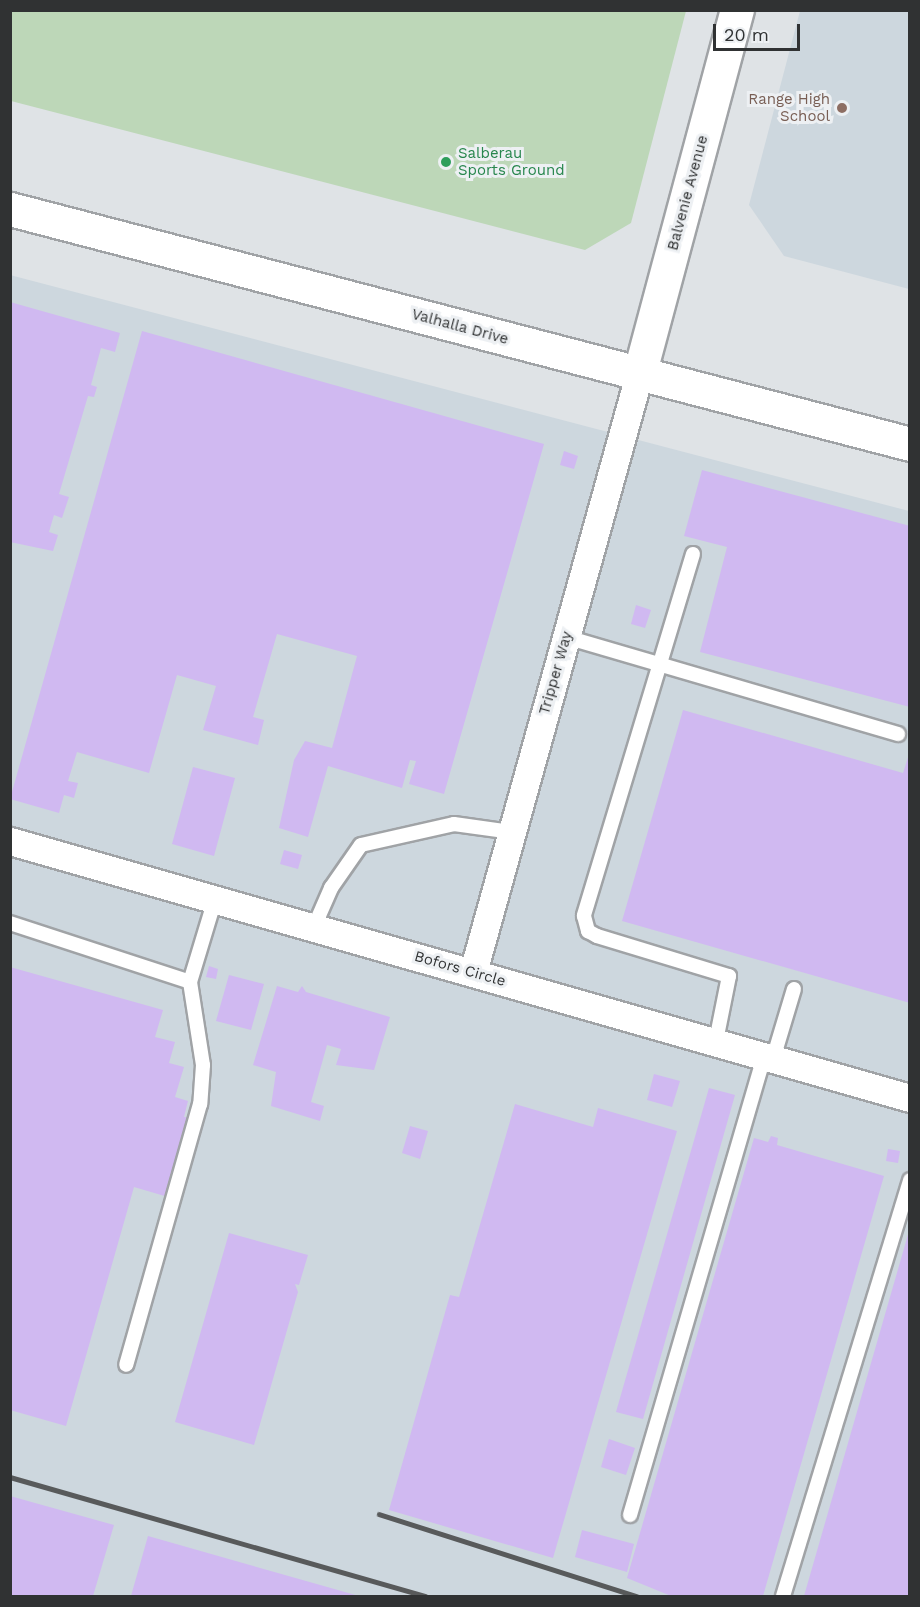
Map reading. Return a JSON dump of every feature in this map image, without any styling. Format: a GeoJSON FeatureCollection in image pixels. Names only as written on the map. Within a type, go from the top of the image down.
{"type":"FeatureCollection","features":[{"type":"Feature","properties":{"kind":"main road","name":"Balvenie Avenue"},"geometry":{"type":"LineString","coordinates":[[639,375],[737,10]]}},
{"type":"Feature","properties":{"kind":"main road","name":"Valhalla Drive"},"geometry":{"type":"LineString","coordinates":[[10,209],[909,444]]}},
{"type":"Feature","properties":{"kind":"street","name":"Tripper Way"},"geometry":{"type":"LineString","coordinates":[[473,972],[639,375]]}},
{"type":"Feature","properties":{"kind":"street","name":"Bofors Circle"},"geometry":{"type":"LineString","coordinates":[[10,841],[909,1098]]}},
{"type":"Feature","properties":{"kind":"lane"},"geometry":{"type":"LineString","coordinates":[[693,554],[585,924],[597,936],[729,976],[716,1041]]}},
{"type":"Feature","properties":{"kind":"lane"},"geometry":{"type":"LineString","coordinates":[[566,637],[898,734]]}},
{"type":"Feature","properties":{"kind":"lane"},"geometry":{"type":"LineString","coordinates":[[314,927],[331,888],[361,845],[453,824],[512,832]]}},
{"type":"Feature","properties":{"kind":"lane"},"geometry":{"type":"LineString","coordinates":[[126,1365],[200,1104],[203,1065],[190,982],[215,899]]}},
{"type":"Feature","properties":{"kind":"lane"},"geometry":{"type":"LineString","coordinates":[[10,923],[190,982]]}},
{"type":"Feature","properties":{"kind":"lane"},"geometry":{"type":"LineString","coordinates":[[630,1515],[768,1057],[794,989]]}},
{"type":"Feature","properties":{"kind":"lane"},"geometry":{"type":"LineString","coordinates":[[783,1596],[909,1180]]}},
{"type":"Feature","properties":{"kind":"shaded area","name":"Range High School"},"geometry":{"type":"Polygon","coordinates":[[[800,11],[909,11],[909,289],[784,256],[749,205],[800,11]]]}},
{"type":"Feature","properties":{"kind":"shaded area"},"geometry":{"type":"Polygon","coordinates":[[[10,275],[909,511],[909,1596],[11,1596],[10,275]]]}},
{"type":"Feature","properties":{"kind":"green space","name":"Salberau Sports Ground"},"geometry":{"type":"Polygon","coordinates":[[[10,11],[686,11],[631,223],[585,250],[11,101],[10,11]]]}},
{"type":"Feature","properties":{"kind":"building"},"geometry":{"type":"Polygon","coordinates":[[[10,302],[120,333],[115,352],[101,348],[91,385],[97,387],[94,397],[88,396],[59,494],[69,497],[62,518],[54,515],[49,532],[58,535],[53,551],[10,542],[10,302]]]}},
{"type":"Feature","properties":{"kind":"building"},"geometry":{"type":"Polygon","coordinates":[[[142,331],[544,444],[444,794],[409,784],[416,761],[410,760],[402,788],[328,766],[308,837],[279,828],[294,760],[305,741],[332,748],[357,656],[277,634],[253,717],[264,720],[258,745],[203,730],[216,686],[177,675],[149,773],[77,752],[68,781],[78,783],[74,798],[64,795],[59,813],[10,799],[142,331]]]}},
{"type":"Feature","properties":{"kind":"building"},"geometry":{"type":"Polygon","coordinates":[[[564,451],[578,456],[574,469],[560,465],[564,451]]]}},
{"type":"Feature","properties":{"kind":"building"},"geometry":{"type":"Polygon","coordinates":[[[702,470],[910,526],[910,707],[700,652],[727,547],[684,536],[702,470]]]}},
{"type":"Feature","properties":{"kind":"building"},"geometry":{"type":"Polygon","coordinates":[[[636,605],[651,610],[645,628],[631,624],[636,605]]]}},
{"type":"Feature","properties":{"kind":"building"},"geometry":{"type":"Polygon","coordinates":[[[683,710],[903,773],[910,751],[910,1003],[622,921],[683,710]]]}},
{"type":"Feature","properties":{"kind":"building"},"geometry":{"type":"Polygon","coordinates":[[[193,767],[235,778],[214,856],[172,844],[193,767]]]}},
{"type":"Feature","properties":{"kind":"building"},"geometry":{"type":"Polygon","coordinates":[[[284,850],[302,855],[298,869],[280,864],[284,850]]]}},
{"type":"Feature","properties":{"kind":"building"},"geometry":{"type":"Polygon","coordinates":[[[209,966],[218,969],[216,979],[206,977],[209,966]]]}},
{"type":"Feature","properties":{"kind":"building"},"geometry":{"type":"Polygon","coordinates":[[[10,967],[163,1010],[155,1037],[175,1042],[169,1063],[184,1067],[175,1097],[188,1101],[184,1117],[191,1118],[168,1197],[134,1187],[66,1426],[10,1410],[10,967]]]}},
{"type":"Feature","properties":{"kind":"building"},"geometry":{"type":"Polygon","coordinates":[[[229,975],[264,984],[251,1030],[216,1021],[229,975]]]}},
{"type":"Feature","properties":{"kind":"building"},"geometry":{"type":"Polygon","coordinates":[[[277,986],[298,992],[302,986],[306,992],[390,1017],[374,1070],[336,1065],[341,1049],[327,1045],[311,1102],[324,1106],[320,1121],[271,1106],[276,1072],[253,1065],[277,986]]]}},
{"type":"Feature","properties":{"kind":"building"},"geometry":{"type":"Polygon","coordinates":[[[654,1074],[680,1081],[672,1107],[647,1100],[654,1074]]]}},
{"type":"Feature","properties":{"kind":"building"},"geometry":{"type":"Polygon","coordinates":[[[709,1088],[735,1095],[643,1419],[616,1412],[709,1088]]]}},
{"type":"Feature","properties":{"kind":"building"},"geometry":{"type":"Polygon","coordinates":[[[515,1104],[593,1127],[598,1108],[677,1131],[553,1558],[389,1510],[450,1295],[459,1297],[515,1104]]]}},
{"type":"Feature","properties":{"kind":"building"},"geometry":{"type":"Polygon","coordinates":[[[410,1126],[428,1131],[420,1159],[402,1153],[410,1126]]]}},
{"type":"Feature","properties":{"kind":"building"},"geometry":{"type":"Polygon","coordinates":[[[771,1136],[778,1138],[777,1145],[884,1176],[763,1596],[671,1596],[627,1578],[754,1138],[768,1142],[771,1136]]]}},
{"type":"Feature","properties":{"kind":"building"},"geometry":{"type":"Polygon","coordinates":[[[888,1149],[900,1151],[898,1163],[886,1161],[888,1149]]]}},
{"type":"Feature","properties":{"kind":"building"},"geometry":{"type":"Polygon","coordinates":[[[909,1231],[910,1596],[804,1596],[909,1231]]]}},
{"type":"Feature","properties":{"kind":"building"},"geometry":{"type":"Polygon","coordinates":[[[229,1233],[308,1255],[299,1285],[295,1284],[298,1292],[254,1445],[175,1422],[229,1233]]]}},
{"type":"Feature","properties":{"kind":"building"},"geometry":{"type":"Polygon","coordinates":[[[609,1439],[635,1448],[626,1475],[601,1467],[609,1439]]]}},
{"type":"Feature","properties":{"kind":"building"},"geometry":{"type":"Polygon","coordinates":[[[10,1496],[114,1525],[93,1596],[10,1596],[10,1496]]]}},
{"type":"Feature","properties":{"kind":"building"},"geometry":{"type":"Polygon","coordinates":[[[582,1530],[634,1544],[627,1572],[575,1557],[582,1530]]]}},
{"type":"Feature","properties":{"kind":"building"},"geometry":{"type":"Polygon","coordinates":[[[148,1536],[359,1596],[131,1596],[148,1536]]]}},
{"type":"Feature","properties":{"kind":"railway"},"geometry":{"type":"LineString","coordinates":[[10,1477],[425,1596]]}},
{"type":"Feature","properties":{"kind":"railway"},"geometry":{"type":"LineString","coordinates":[[379,1514],[636,1596]]}},
{"type":"Feature","properties":{"kind":"place","name":"Range High School"},"geometry":{"type":"Point","coordinates":[842,108]}},
{"type":"Feature","properties":{"kind":"place","name":"Salberau Sports Ground"},"geometry":{"type":"Point","coordinates":[446,162]}}]}
